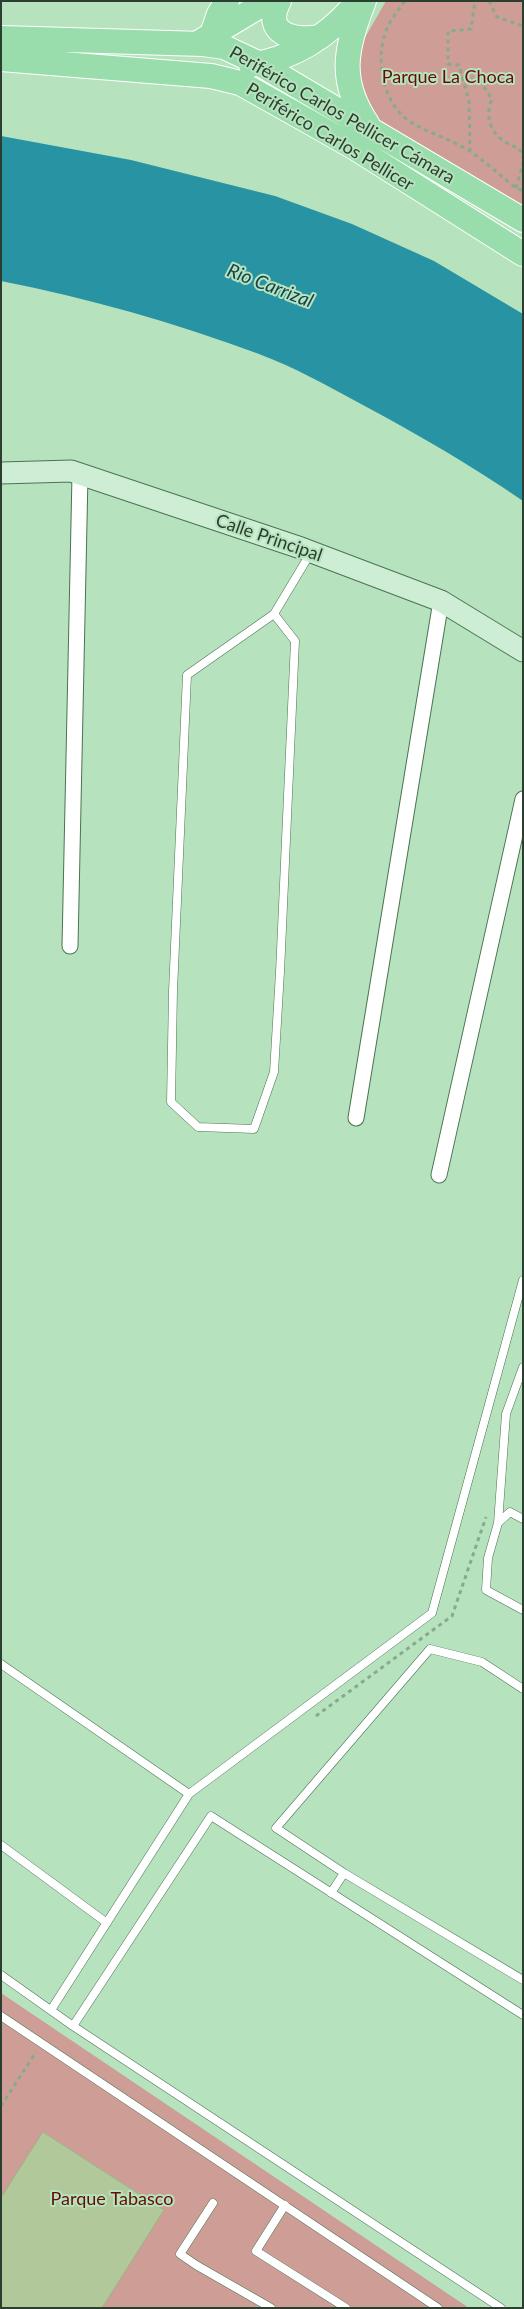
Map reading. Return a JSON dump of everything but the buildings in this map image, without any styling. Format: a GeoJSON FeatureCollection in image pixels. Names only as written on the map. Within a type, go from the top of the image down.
{"type":"FeatureCollection","features":[{"type":"Feature","properties":{"kind":"main road"},"geometry":{"type":"LineString","coordinates":[[220,55],[230,11],[268,1]]}},
{"type":"Feature","properties":{"kind":"main road"},"geometry":{"type":"LineString","coordinates":[[280,1],[274,14],[275,22],[284,34],[291,38],[301,39],[323,36]]}},
{"type":"Feature","properties":{"kind":"main road"},"geometry":{"type":"LineString","coordinates":[[260,64],[306,47],[323,36],[358,1]]}},
{"type":"Feature","properties":{"kind":"main road"},"geometry":{"type":"LineString","coordinates":[[364,1],[354,26],[348,53],[347,74],[348,84],[356,107],[371,129]]}},
{"type":"Feature","properties":{"kind":"main road","name":"Periférico Carlos Pellicer Cámara"},"geometry":{"type":"LineString","coordinates":[[1,38],[220,55],[260,64],[523,220]]}},
{"type":"Feature","properties":{"kind":"main road","name":"Periférico Carlos Pellicer"},"geometry":{"type":"LineString","coordinates":[[1,59],[211,76],[220,55],[357,149],[523,254]]}},
{"type":"Feature","properties":{"kind":"main road","name":"Calle Principal"},"geometry":{"type":"LineString","coordinates":[[1,473],[70,472],[311,552],[441,601],[523,651]]}},
{"type":"Feature","properties":{"kind":"street"},"geometry":{"type":"LineString","coordinates":[[70,946],[80,475]]}},
{"type":"Feature","properties":{"kind":"street"},"geometry":{"type":"LineString","coordinates":[[356,1118],[441,601]]}},
{"type":"Feature","properties":{"kind":"street"},"geometry":{"type":"LineString","coordinates":[[439,1175],[523,799]]}},
{"type":"Feature","properties":{"kind":"lane"},"geometry":{"type":"LineString","coordinates":[[274,614],[295,641],[274,1072],[254,1129],[198,1127],[170,1102],[173,981],[187,675],[274,614],[311,552]]}},
{"type":"Feature","properties":{"kind":"lane"},"geometry":{"type":"LineString","coordinates":[[51,2010],[189,1794],[432,1613],[523,1280]]}},
{"type":"Feature","properties":{"kind":"lane"},"geometry":{"type":"LineString","coordinates":[[523,1367],[506,1414],[498,1523],[488,1558],[486,1590],[523,1610]]}},
{"type":"Feature","properties":{"kind":"lane"},"geometry":{"type":"LineString","coordinates":[[498,1523],[510,1512],[523,1520]]}},
{"type":"Feature","properties":{"kind":"lane"},"geometry":{"type":"LineString","coordinates":[[523,1689],[482,1662],[430,1649],[276,1828],[344,1873],[523,1980]]}},
{"type":"Feature","properties":{"kind":"lane"},"geometry":{"type":"LineString","coordinates":[[1,1664],[189,1794]]}},
{"type":"Feature","properties":{"kind":"lane"},"geometry":{"type":"LineString","coordinates":[[73,2026],[211,1816],[523,2016]]}},
{"type":"Feature","properties":{"kind":"lane"},"geometry":{"type":"LineString","coordinates":[[1,1845],[106,1923]]}},
{"type":"Feature","properties":{"kind":"lane"},"geometry":{"type":"LineString","coordinates":[[331,1893],[344,1873]]}},
{"type":"Feature","properties":{"kind":"lane"},"geometry":{"type":"LineString","coordinates":[[1,1975],[73,2026],[501,2308]]}},
{"type":"Feature","properties":{"kind":"lane"},"geometry":{"type":"LineString","coordinates":[[1,2016],[438,2308]]}},
{"type":"Feature","properties":{"kind":"lane"},"geometry":{"type":"LineString","coordinates":[[213,2204],[180,2254],[196,2266],[271,2308]]}},
{"type":"Feature","properties":{"kind":"lane"},"geometry":{"type":"LineString","coordinates":[[285,2205],[256,2251],[346,2308]]}},
{"type":"Feature","properties":{"kind":"path"},"geometry":{"type":"LineString","coordinates":[[405,1],[392,19],[385,35],[380,58],[392,103],[411,122],[470,152],[516,188],[523,191]]}},
{"type":"Feature","properties":{"kind":"path"},"geometry":{"type":"LineString","coordinates":[[470,152],[469,101],[459,65],[448,64],[448,31],[471,29],[475,1]]}},
{"type":"Feature","properties":{"kind":"path"},"geometry":{"type":"LineString","coordinates":[[489,1],[497,17],[523,26]]}},
{"type":"Feature","properties":{"kind":"path"},"geometry":{"type":"LineString","coordinates":[[463,76],[482,84],[492,99],[488,113],[493,131],[504,143],[519,148],[523,157]]}},
{"type":"Feature","properties":{"kind":"path"},"geometry":{"type":"LineString","coordinates":[[516,188],[523,163]]}},
{"type":"Feature","properties":{"kind":"path"},"geometry":{"type":"LineString","coordinates":[[310,1720],[452,1616],[486,1516]]}},
{"type":"Feature","properties":{"kind":"path"},"geometry":{"type":"LineString","coordinates":[[1,2106],[42,2043]]}},
{"type":"Feature","properties":{"kind":"green space","name":"Parque La Choca"},"geometry":{"type":"Polygon","coordinates":[[[386,1],[523,1],[523,209],[380,122],[372,114],[358,77],[363,41],[386,1]]]}},
{"type":"Feature","properties":{"kind":"green space","name":"Parque Tabasco"},"geometry":{"type":"Polygon","coordinates":[[[1,1993],[469,2308],[1,2308],[1,1993]]]}},
{"type":"Feature","properties":{"kind":"water","name":"Rio Carrizal"},"geometry":{"type":"Polygon","coordinates":[[[1,136],[131,160],[275,196],[352,224],[434,261],[523,314],[523,501],[464,462],[403,427],[272,359],[132,312],[1,281],[1,136]]]}}]}
